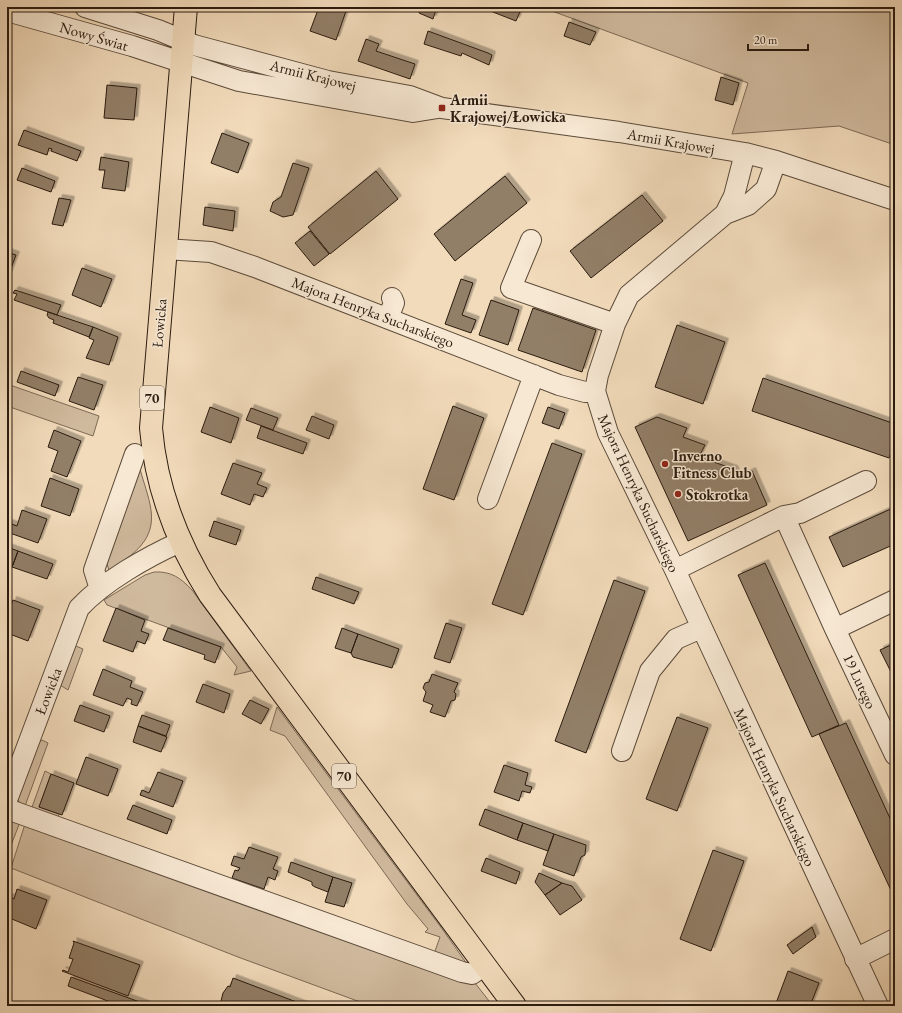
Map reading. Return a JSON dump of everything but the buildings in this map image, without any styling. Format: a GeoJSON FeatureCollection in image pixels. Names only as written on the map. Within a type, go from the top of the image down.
{"type":"FeatureCollection","features":[{"type":"Feature","properties":{"kind":"main road","name":"Łowicka"},"geometry":{"type":"LineString","coordinates":[[180,542],[159,484],[153,455],[150,428],[186,7]]}},
{"type":"Feature","properties":{"kind":"main road","name":"70"},"geometry":{"type":"LineString","coordinates":[[180,542],[210,595],[515,1006]]}},
{"type":"Feature","properties":{"kind":"street","name":"Nowy Świat"},"geometry":{"type":"LineString","coordinates":[[85,7],[158,30],[182,51]]}},
{"type":"Feature","properties":{"kind":"street","name":"Nowy Świat"},"geometry":{"type":"LineString","coordinates":[[7,11],[182,51]]}},
{"type":"Feature","properties":{"kind":"street","name":"Armii Krajowej"},"geometry":{"type":"LineString","coordinates":[[182,51],[410,96],[442,108],[619,132],[745,154],[776,161],[895,200]]}},
{"type":"Feature","properties":{"kind":"street"},"geometry":{"type":"LineString","coordinates":[[725,214],[734,196],[745,154]]}},
{"type":"Feature","properties":{"kind":"street"},"geometry":{"type":"LineString","coordinates":[[595,391],[598,375],[615,324],[629,295],[725,214],[748,204],[766,189],[776,161]]}},
{"type":"Feature","properties":{"kind":"street"},"geometry":{"type":"LineString","coordinates":[[531,240],[511,288],[615,324]]}},
{"type":"Feature","properties":{"kind":"street","name":"Majora Henryka Sucharskiego"},"geometry":{"type":"LineString","coordinates":[[166,249],[211,252],[322,292],[572,389],[595,391],[608,433],[675,570],[878,1006]]}},
{"type":"Feature","properties":{"kind":"street"},"geometry":{"type":"LineString","coordinates":[[388,318],[394,303],[392,298]]}},
{"type":"Feature","properties":{"kind":"street"},"geometry":{"type":"LineString","coordinates":[[488,499],[534,375]]}},
{"type":"Feature","properties":{"kind":"street"},"geometry":{"type":"LineString","coordinates":[[100,589],[94,570],[135,454]]}},
{"type":"Feature","properties":{"kind":"street"},"geometry":{"type":"LineString","coordinates":[[675,570],[784,516],[800,513],[866,481]]}},
{"type":"Feature","properties":{"kind":"street","name":"19 Lutego"},"geometry":{"type":"LineString","coordinates":[[784,516],[835,629],[895,755]]}},
{"type":"Feature","properties":{"kind":"street","name":"Łowicka"},"geometry":{"type":"LineString","coordinates":[[7,800],[80,608],[100,589],[180,542]]}},
{"type":"Feature","properties":{"kind":"street"},"geometry":{"type":"LineString","coordinates":[[835,629],[895,600]]}},
{"type":"Feature","properties":{"kind":"street"},"geometry":{"type":"LineString","coordinates":[[622,750],[650,671],[676,639],[701,628]]}},
{"type":"Feature","properties":{"kind":"street"},"geometry":{"type":"LineString","coordinates":[[7,808],[462,972],[472,974],[484,965]]}},
{"type":"Feature","properties":{"kind":"street"},"geometry":{"type":"LineString","coordinates":[[855,959],[895,939]]}},
{"type":"Feature","properties":{"kind":"shaded area"},"geometry":{"type":"Polygon","coordinates":[[[541,7],[895,7],[895,145],[839,126],[732,134],[748,83],[541,7]]]}},
{"type":"Feature","properties":{"kind":"shaded area"},"geometry":{"type":"Polygon","coordinates":[[[7,384],[99,416],[93,436],[7,406],[7,384]]]}},
{"type":"Feature","properties":{"kind":"shaded area"},"geometry":{"type":"Polygon","coordinates":[[[140,469],[150,505],[152,516],[151,526],[141,546],[130,556],[109,570],[107,564],[140,469]]]}},
{"type":"Feature","properties":{"kind":"shaded area"},"geometry":{"type":"Polygon","coordinates":[[[154,572],[171,574],[180,579],[192,590],[251,671],[234,675],[237,667],[221,647],[107,605],[104,600],[145,575],[154,572]]]}},
{"type":"Feature","properties":{"kind":"shaded area"},"geometry":{"type":"Polygon","coordinates":[[[76,646],[83,649],[68,690],[60,685],[74,647],[76,646]]]}},
{"type":"Feature","properties":{"kind":"shaded area"},"geometry":{"type":"Polygon","coordinates":[[[277,707],[467,964],[434,954],[440,937],[425,932],[428,929],[407,904],[285,736],[270,730],[277,707]]]}},
{"type":"Feature","properties":{"kind":"shaded area"},"geometry":{"type":"Polygon","coordinates":[[[42,740],[48,743],[25,806],[20,804],[18,799],[39,742],[42,740]]]}},
{"type":"Feature","properties":{"kind":"shaded area"},"geometry":{"type":"Polygon","coordinates":[[[45,771],[51,774],[39,807],[59,814],[57,821],[31,810],[45,771]]]}},
{"type":"Feature","properties":{"kind":"shaded area"},"geometry":{"type":"Polygon","coordinates":[[[14,820],[20,822],[7,856],[7,827],[9,822],[14,820]]]}},
{"type":"Feature","properties":{"kind":"shaded area"},"geometry":{"type":"Polygon","coordinates":[[[25,824],[475,983],[493,1006],[371,1006],[238,957],[11,868],[25,824]]]}},
{"type":"Feature","properties":{"kind":"place","name":"Armii Krajowej/Łowicka"},"geometry":{"type":"Point","coordinates":[442,108]}},
{"type":"Feature","properties":{"kind":"place","name":"Inverno Fitness Club"},"geometry":{"type":"Point","coordinates":[665,464]}},
{"type":"Feature","properties":{"kind":"place","name":"Stokrotka"},"geometry":{"type":"Point","coordinates":[678,494]}}]}
